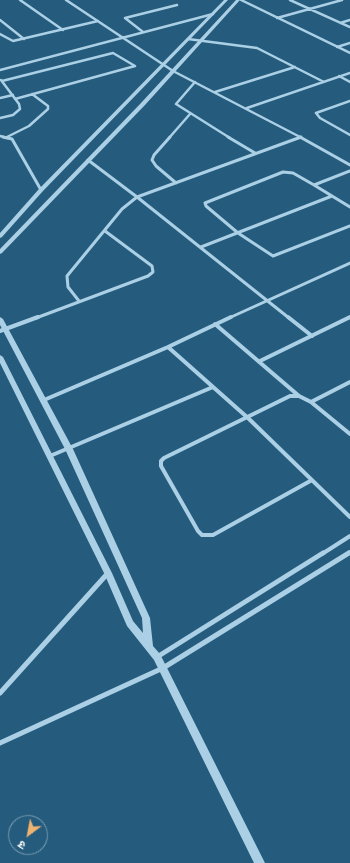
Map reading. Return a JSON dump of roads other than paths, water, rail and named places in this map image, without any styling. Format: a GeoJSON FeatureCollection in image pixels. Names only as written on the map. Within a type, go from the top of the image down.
{"type":"FeatureCollection","features":[{"type":"Feature","properties":{"kind":"street"},"geometry":{"type":"LineString","coordinates":[[20,0],[63,30]]}},
{"type":"Feature","properties":{"kind":"street"},"geometry":{"type":"LineString","coordinates":[[66,0],[173,71],[301,136],[350,165]]}},
{"type":"Feature","properties":{"kind":"street"},"geometry":{"type":"LineString","coordinates":[[219,0],[236,2]]}},
{"type":"Feature","properties":{"kind":"street"},"geometry":{"type":"LineString","coordinates":[[241,0],[350,54]]}},
{"type":"Feature","properties":{"kind":"street"},"geometry":{"type":"LineString","coordinates":[[290,0],[350,27]]}},
{"type":"Feature","properties":{"kind":"street"},"geometry":{"type":"LineString","coordinates":[[277,18],[342,0]]}},
{"type":"Feature","properties":{"kind":"street"},"geometry":{"type":"LineString","coordinates":[[0,236],[41,190],[225,1]]}},
{"type":"Feature","properties":{"kind":"street"},"geometry":{"type":"LineString","coordinates":[[0,252],[143,104],[236,2]]}},
{"type":"Feature","properties":{"kind":"street"},"geometry":{"type":"LineString","coordinates":[[143,32],[125,18],[177,5]]}},
{"type":"Feature","properties":{"kind":"street"},"geometry":{"type":"LineString","coordinates":[[0,70],[213,14]]}},
{"type":"Feature","properties":{"kind":"street"},"geometry":{"type":"LineString","coordinates":[[0,20],[24,39]]}},
{"type":"Feature","properties":{"kind":"street"},"geometry":{"type":"LineString","coordinates":[[340,23],[350,20]]}},
{"type":"Feature","properties":{"kind":"street"},"geometry":{"type":"LineString","coordinates":[[0,34],[12,41],[98,21]]}},
{"type":"Feature","properties":{"kind":"street"},"geometry":{"type":"LineString","coordinates":[[188,39],[257,48],[324,82]]}},
{"type":"Feature","properties":{"kind":"street"},"geometry":{"type":"LineString","coordinates":[[337,47],[350,43]]}},
{"type":"Feature","properties":{"kind":"street"},"geometry":{"type":"LineString","coordinates":[[0,118],[18,112],[20,109],[19,104],[15,99],[13,95],[1,80],[113,53],[135,65],[132,68],[15,99]]}},
{"type":"Feature","properties":{"kind":"street"},"geometry":{"type":"LineString","coordinates":[[215,92],[295,67]]}},
{"type":"Feature","properties":{"kind":"street"},"geometry":{"type":"LineString","coordinates":[[247,108],[350,73]]}},
{"type":"Feature","properties":{"kind":"street"},"geometry":{"type":"LineString","coordinates":[[339,76],[350,82]]}},
{"type":"Feature","properties":{"kind":"street"},"geometry":{"type":"LineString","coordinates":[[195,82],[176,104],[255,153]]}},
{"type":"Feature","properties":{"kind":"street"},"geometry":{"type":"LineString","coordinates":[[7,137],[29,126],[48,109],[46,103],[32,94]]}},
{"type":"Feature","properties":{"kind":"street"},"geometry":{"type":"LineString","coordinates":[[0,98],[13,95]]}},
{"type":"Feature","properties":{"kind":"street"},"geometry":{"type":"LineString","coordinates":[[350,101],[320,110],[316,113],[320,118],[350,134]]}},
{"type":"Feature","properties":{"kind":"street"},"geometry":{"type":"LineString","coordinates":[[176,183],[156,166],[152,160],[154,155],[190,114]]}},
{"type":"Feature","properties":{"kind":"street"},"geometry":{"type":"LineString","coordinates":[[0,136],[12,139],[41,190]]}},
{"type":"Feature","properties":{"kind":"street"},"geometry":{"type":"LineString","coordinates":[[79,301],[65,282],[68,276],[122,209],[138,197],[301,136]]}},
{"type":"Feature","properties":{"kind":"street"},"geometry":{"type":"LineString","coordinates":[[88,160],[138,197],[312,336]]}},
{"type":"Feature","properties":{"kind":"street"},"geometry":{"type":"LineString","coordinates":[[314,185],[350,171]]}},
{"type":"Feature","properties":{"kind":"street"},"geometry":{"type":"LineString","coordinates":[[350,207],[294,174],[283,172],[205,203],[206,206],[238,233],[273,256],[350,226]]}},
{"type":"Feature","properties":{"kind":"street"},"geometry":{"type":"LineString","coordinates":[[201,247],[332,196]]}},
{"type":"Feature","properties":{"kind":"street"},"geometry":{"type":"LineString","coordinates":[[2,331],[148,276],[153,272],[152,266],[105,231]]}},
{"type":"Feature","properties":{"kind":"street"},"geometry":{"type":"LineString","coordinates":[[44,400],[168,347],[266,300],[350,263]]}},
{"type":"Feature","properties":{"kind":"street"},"geometry":{"type":"LineString","coordinates":[[260,361],[350,317]]}},
{"type":"Feature","properties":{"kind":"street"},"geometry":{"type":"LineString","coordinates":[[0,319],[2,331],[44,400],[69,449],[146,618],[149,646]]}},
{"type":"Feature","properties":{"kind":"street"},"geometry":{"type":"LineString","coordinates":[[215,324],[299,396],[312,402],[350,434]]}},
{"type":"Feature","properties":{"kind":"street"},"geometry":{"type":"LineString","coordinates":[[168,347],[248,418],[350,517]]}},
{"type":"Feature","properties":{"kind":"street"},"geometry":{"type":"LineString","coordinates":[[0,357],[108,573],[130,623],[149,646],[163,668],[260,863]]}},
{"type":"Feature","properties":{"kind":"street"},"geometry":{"type":"LineString","coordinates":[[312,402],[350,382]]}},
{"type":"Feature","properties":{"kind":"street"},"geometry":{"type":"LineString","coordinates":[[50,456],[213,387]]}},
{"type":"Feature","properties":{"kind":"street"},"geometry":{"type":"LineString","coordinates":[[299,396],[290,396],[280,400],[248,418],[164,458],[161,461],[161,466],[198,531],[208,536],[213,535],[312,480]]}},
{"type":"Feature","properties":{"kind":"street"},"geometry":{"type":"LineString","coordinates":[[157,657],[350,536]]}},
{"type":"Feature","properties":{"kind":"street"},"geometry":{"type":"LineString","coordinates":[[0,744],[163,668],[350,552]]}},
{"type":"Feature","properties":{"kind":"street"},"geometry":{"type":"LineString","coordinates":[[0,693],[108,573]]}}]}
